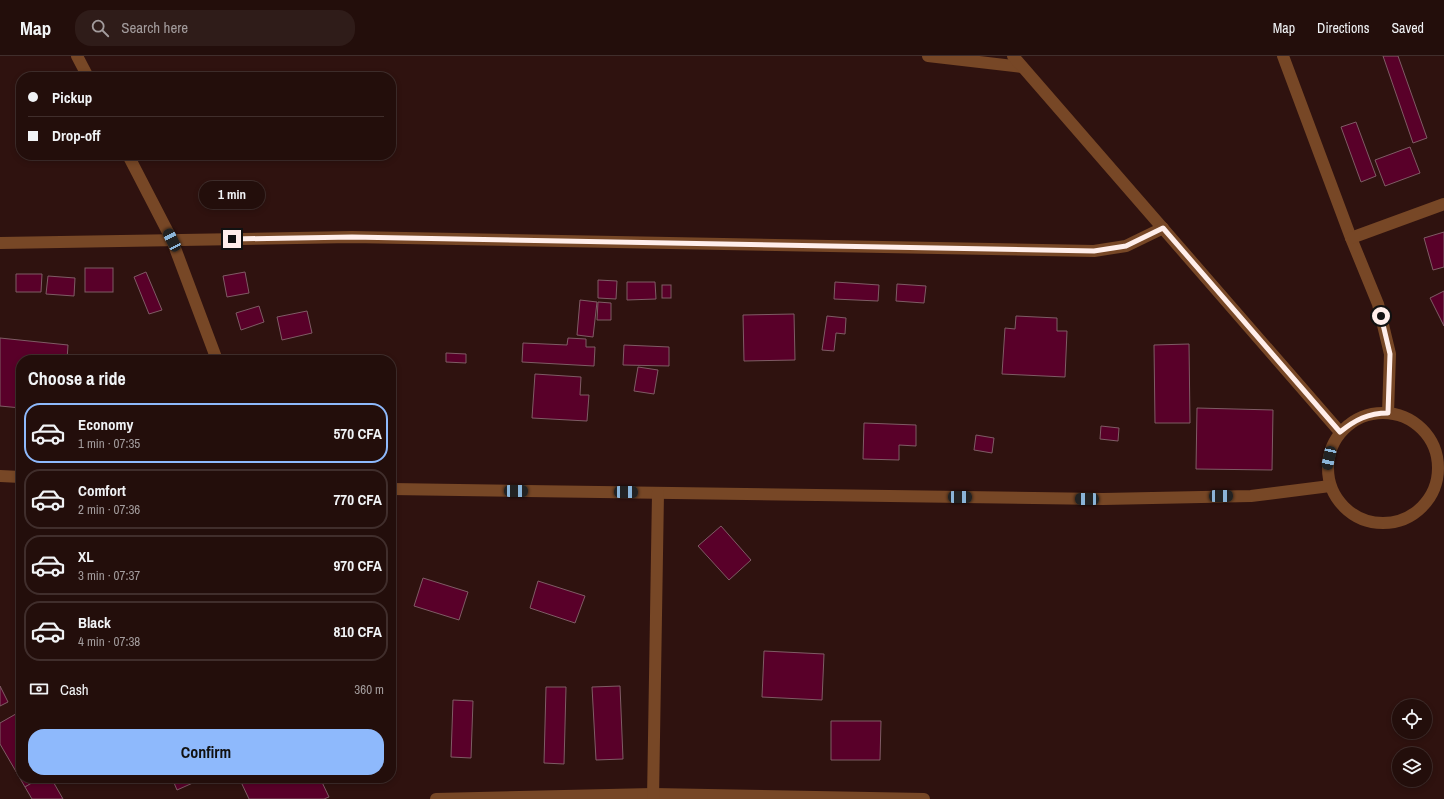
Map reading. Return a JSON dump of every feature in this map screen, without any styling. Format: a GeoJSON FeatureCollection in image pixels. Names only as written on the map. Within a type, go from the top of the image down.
{"type":"FeatureCollection","features":[{"type":"Feature","properties":{"kind":"street"},"geometry":{"type":"LineString","coordinates":[[77,56],[85,72]]}},
{"type":"Feature","properties":{"kind":"street"},"geometry":{"type":"LineString","coordinates":[[928,56],[1022,67]]}},
{"type":"Feature","properties":{"kind":"street"},"geometry":{"type":"LineString","coordinates":[[1013,56],[1340,432]]}},
{"type":"Feature","properties":{"kind":"street"},"geometry":{"type":"LineString","coordinates":[[1283,56],[1351,238],[1378,304],[1390,354],[1388,413]]}},
{"type":"Feature","properties":{"kind":"street"},"geometry":{"type":"LineString","coordinates":[[131,160],[172,240],[216,355]]}},
{"type":"Feature","properties":{"kind":"street"},"geometry":{"type":"LineString","coordinates":[[1351,238],[1444,204]]}},
{"type":"Feature","properties":{"kind":"street"},"geometry":{"type":"LineString","coordinates":[[0,243],[352,237],[1094,251],[1126,246],[1163,228]]}},
{"type":"Feature","properties":{"kind":"street"},"geometry":{"type":"LineString","coordinates":[[1376,413],[1388,413],[1396,414],[1414,421],[1428,434],[1438,457],[1439,491],[1424,506],[1409,517],[1386,524],[1367,521],[1355,516],[1340,503],[1330,486],[1327,466],[1330,449],[1340,432],[1357,418],[1376,413]]}},
{"type":"Feature","properties":{"kind":"street"},"geometry":{"type":"LineString","coordinates":[[0,476],[16,476]]}},
{"type":"Feature","properties":{"kind":"street"},"geometry":{"type":"LineString","coordinates":[[396,489],[1103,499],[1251,496],[1330,486]]}},
{"type":"Feature","properties":{"kind":"street"},"geometry":{"type":"LineString","coordinates":[[653,797],[658,493]]}},
{"type":"Feature","properties":{"kind":"street"},"geometry":{"type":"LineString","coordinates":[[436,799],[653,797],[924,799]]}},
{"type":"Feature","properties":{"kind":"building"},"geometry":{"type":"Polygon","coordinates":[[[1383,56],[1398,56],[1427,138],[1413,143],[1383,56]]]}},
{"type":"Feature","properties":{"kind":"building"},"geometry":{"type":"Polygon","coordinates":[[[1356,122],[1376,176],[1361,182],[1341,127],[1356,122]]]}},
{"type":"Feature","properties":{"kind":"building"},"geometry":{"type":"Polygon","coordinates":[[[1410,147],[1420,173],[1385,186],[1375,160],[1410,147]]]}},
{"type":"Feature","properties":{"kind":"building"},"geometry":{"type":"Polygon","coordinates":[[[1444,232],[1444,267],[1433,270],[1424,238],[1444,232]]]}},
{"type":"Feature","properties":{"kind":"building"},"geometry":{"type":"Polygon","coordinates":[[[85,268],[113,268],[113,292],[85,292],[85,268]]]}},
{"type":"Feature","properties":{"kind":"building"},"geometry":{"type":"Polygon","coordinates":[[[146,272],[162,310],[149,314],[134,277],[146,272]]]}},
{"type":"Feature","properties":{"kind":"building"},"geometry":{"type":"Polygon","coordinates":[[[245,272],[249,293],[227,297],[223,276],[245,272]]]}},
{"type":"Feature","properties":{"kind":"building"},"geometry":{"type":"Polygon","coordinates":[[[16,274],[42,274],[41,292],[16,292],[16,274]]]}},
{"type":"Feature","properties":{"kind":"building"},"geometry":{"type":"Polygon","coordinates":[[[48,276],[75,278],[74,296],[46,294],[48,276]]]}},
{"type":"Feature","properties":{"kind":"building"},"geometry":{"type":"Polygon","coordinates":[[[598,280],[617,281],[616,299],[598,298],[598,280]]]}},
{"type":"Feature","properties":{"kind":"building"},"geometry":{"type":"Polygon","coordinates":[[[627,282],[655,282],[656,299],[627,300],[627,282]]]}},
{"type":"Feature","properties":{"kind":"building"},"geometry":{"type":"Polygon","coordinates":[[[835,282],[879,285],[878,301],[834,299],[835,282]]]}},
{"type":"Feature","properties":{"kind":"building"},"geometry":{"type":"Polygon","coordinates":[[[897,284],[926,286],[924,303],[896,301],[897,284]]]}},
{"type":"Feature","properties":{"kind":"building"},"geometry":{"type":"Polygon","coordinates":[[[662,285],[671,285],[671,298],[662,298],[662,285]]]}},
{"type":"Feature","properties":{"kind":"building"},"geometry":{"type":"Polygon","coordinates":[[[1444,291],[1444,326],[1430,298],[1444,291]]]}},
{"type":"Feature","properties":{"kind":"building"},"geometry":{"type":"Polygon","coordinates":[[[580,300],[597,302],[593,337],[577,335],[580,300]]]}},
{"type":"Feature","properties":{"kind":"building"},"geometry":{"type":"Polygon","coordinates":[[[598,302],[611,303],[611,320],[597,320],[598,302]]]}},
{"type":"Feature","properties":{"kind":"building"},"geometry":{"type":"Polygon","coordinates":[[[259,306],[264,322],[241,330],[236,313],[259,306]]]}},
{"type":"Feature","properties":{"kind":"building"},"geometry":{"type":"Polygon","coordinates":[[[307,311],[312,333],[282,340],[277,317],[307,311]]]}},
{"type":"Feature","properties":{"kind":"building"},"geometry":{"type":"Polygon","coordinates":[[[794,314],[795,360],[744,361],[743,315],[794,314]]]}},
{"type":"Feature","properties":{"kind":"building"},"geometry":{"type":"Polygon","coordinates":[[[827,316],[846,318],[845,334],[836,333],[834,351],[822,350],[827,316]]]}},
{"type":"Feature","properties":{"kind":"building"},"geometry":{"type":"Polygon","coordinates":[[[1016,316],[1057,318],[1057,331],[1067,331],[1065,377],[1002,374],[1005,328],[1015,329],[1016,316]]]}},
{"type":"Feature","properties":{"kind":"building"},"geometry":{"type":"Polygon","coordinates":[[[0,338],[68,345],[67,355],[16,355],[16,408],[0,406],[0,338]]]}},
{"type":"Feature","properties":{"kind":"building"},"geometry":{"type":"Polygon","coordinates":[[[568,338],[586,339],[586,347],[595,347],[594,366],[522,362],[523,343],[567,345],[568,338]]]}},
{"type":"Feature","properties":{"kind":"building"},"geometry":{"type":"Polygon","coordinates":[[[1189,344],[1190,423],[1155,423],[1154,345],[1189,344]]]}},
{"type":"Feature","properties":{"kind":"building"},"geometry":{"type":"Polygon","coordinates":[[[624,345],[669,347],[669,366],[623,365],[624,345]]]}},
{"type":"Feature","properties":{"kind":"building"},"geometry":{"type":"Polygon","coordinates":[[[446,353],[466,354],[466,363],[446,362],[446,353]]]}},
{"type":"Feature","properties":{"kind":"building"},"geometry":{"type":"Polygon","coordinates":[[[638,367],[658,370],[654,394],[634,391],[638,367]]]}},
{"type":"Feature","properties":{"kind":"building"},"geometry":{"type":"Polygon","coordinates":[[[535,374],[581,377],[580,395],[589,395],[587,421],[532,418],[535,374]]]}},
{"type":"Feature","properties":{"kind":"building"},"geometry":{"type":"Polygon","coordinates":[[[1197,408],[1273,410],[1272,470],[1196,469],[1197,408]]]}},
{"type":"Feature","properties":{"kind":"building"},"geometry":{"type":"Polygon","coordinates":[[[864,423],[916,425],[916,446],[899,445],[899,460],[863,459],[864,423]]]}},
{"type":"Feature","properties":{"kind":"building"},"geometry":{"type":"Polygon","coordinates":[[[1101,426],[1119,428],[1118,441],[1100,439],[1101,426]]]}},
{"type":"Feature","properties":{"kind":"building"},"geometry":{"type":"Polygon","coordinates":[[[976,435],[994,438],[992,453],[974,450],[976,435]]]}},
{"type":"Feature","properties":{"kind":"building"},"geometry":{"type":"Polygon","coordinates":[[[721,526],[751,560],[729,580],[698,546],[721,526]]]}},
{"type":"Feature","properties":{"kind":"building"},"geometry":{"type":"Polygon","coordinates":[[[423,578],[468,592],[459,620],[414,606],[423,578]]]}},
{"type":"Feature","properties":{"kind":"building"},"geometry":{"type":"Polygon","coordinates":[[[538,581],[585,596],[575,623],[530,608],[538,581]]]}},
{"type":"Feature","properties":{"kind":"building"},"geometry":{"type":"Polygon","coordinates":[[[764,651],[824,654],[822,700],[762,697],[764,651]]]}},
{"type":"Feature","properties":{"kind":"building"},"geometry":{"type":"Polygon","coordinates":[[[0,686],[8,702],[0,706],[0,686]]]}},
{"type":"Feature","properties":{"kind":"building"},"geometry":{"type":"Polygon","coordinates":[[[620,686],[623,759],[596,760],[592,687],[620,686]]]}},
{"type":"Feature","properties":{"kind":"building"},"geometry":{"type":"Polygon","coordinates":[[[546,687],[566,687],[564,764],[544,763],[546,687]]]}},
{"type":"Feature","properties":{"kind":"building"},"geometry":{"type":"Polygon","coordinates":[[[453,700],[473,701],[471,758],[451,757],[453,700]]]}},
{"type":"Feature","properties":{"kind":"building"},"geometry":{"type":"Polygon","coordinates":[[[16,714],[16,772],[0,744],[0,723],[16,714]]]}},
{"type":"Feature","properties":{"kind":"building"},"geometry":{"type":"Polygon","coordinates":[[[831,721],[881,721],[880,760],[831,760],[831,721]]]}},
{"type":"Feature","properties":{"kind":"building"},"geometry":{"type":"Polygon","coordinates":[[[23,783],[32,783],[25,787],[23,783]]]}},
{"type":"Feature","properties":{"kind":"building"},"geometry":{"type":"Polygon","coordinates":[[[32,783],[54,783],[63,799],[32,799],[25,787],[32,783]]]}},
{"type":"Feature","properties":{"kind":"building"},"geometry":{"type":"Polygon","coordinates":[[[174,783],[193,783],[177,790],[174,783]]]}},
{"type":"Feature","properties":{"kind":"building"},"geometry":{"type":"Polygon","coordinates":[[[241,783],[322,783],[329,797],[324,799],[249,799],[241,783]]]}},
{"type":"Feature","properties":{"kind":"route"},"geometry":{"type":"LineString","coordinates":[[232,239],[352,237],[1094,251],[1126,246],[1163,228],[1340,432],[1357,418],[1376,413],[1388,413],[1390,354],[1381,316]]}}]}
